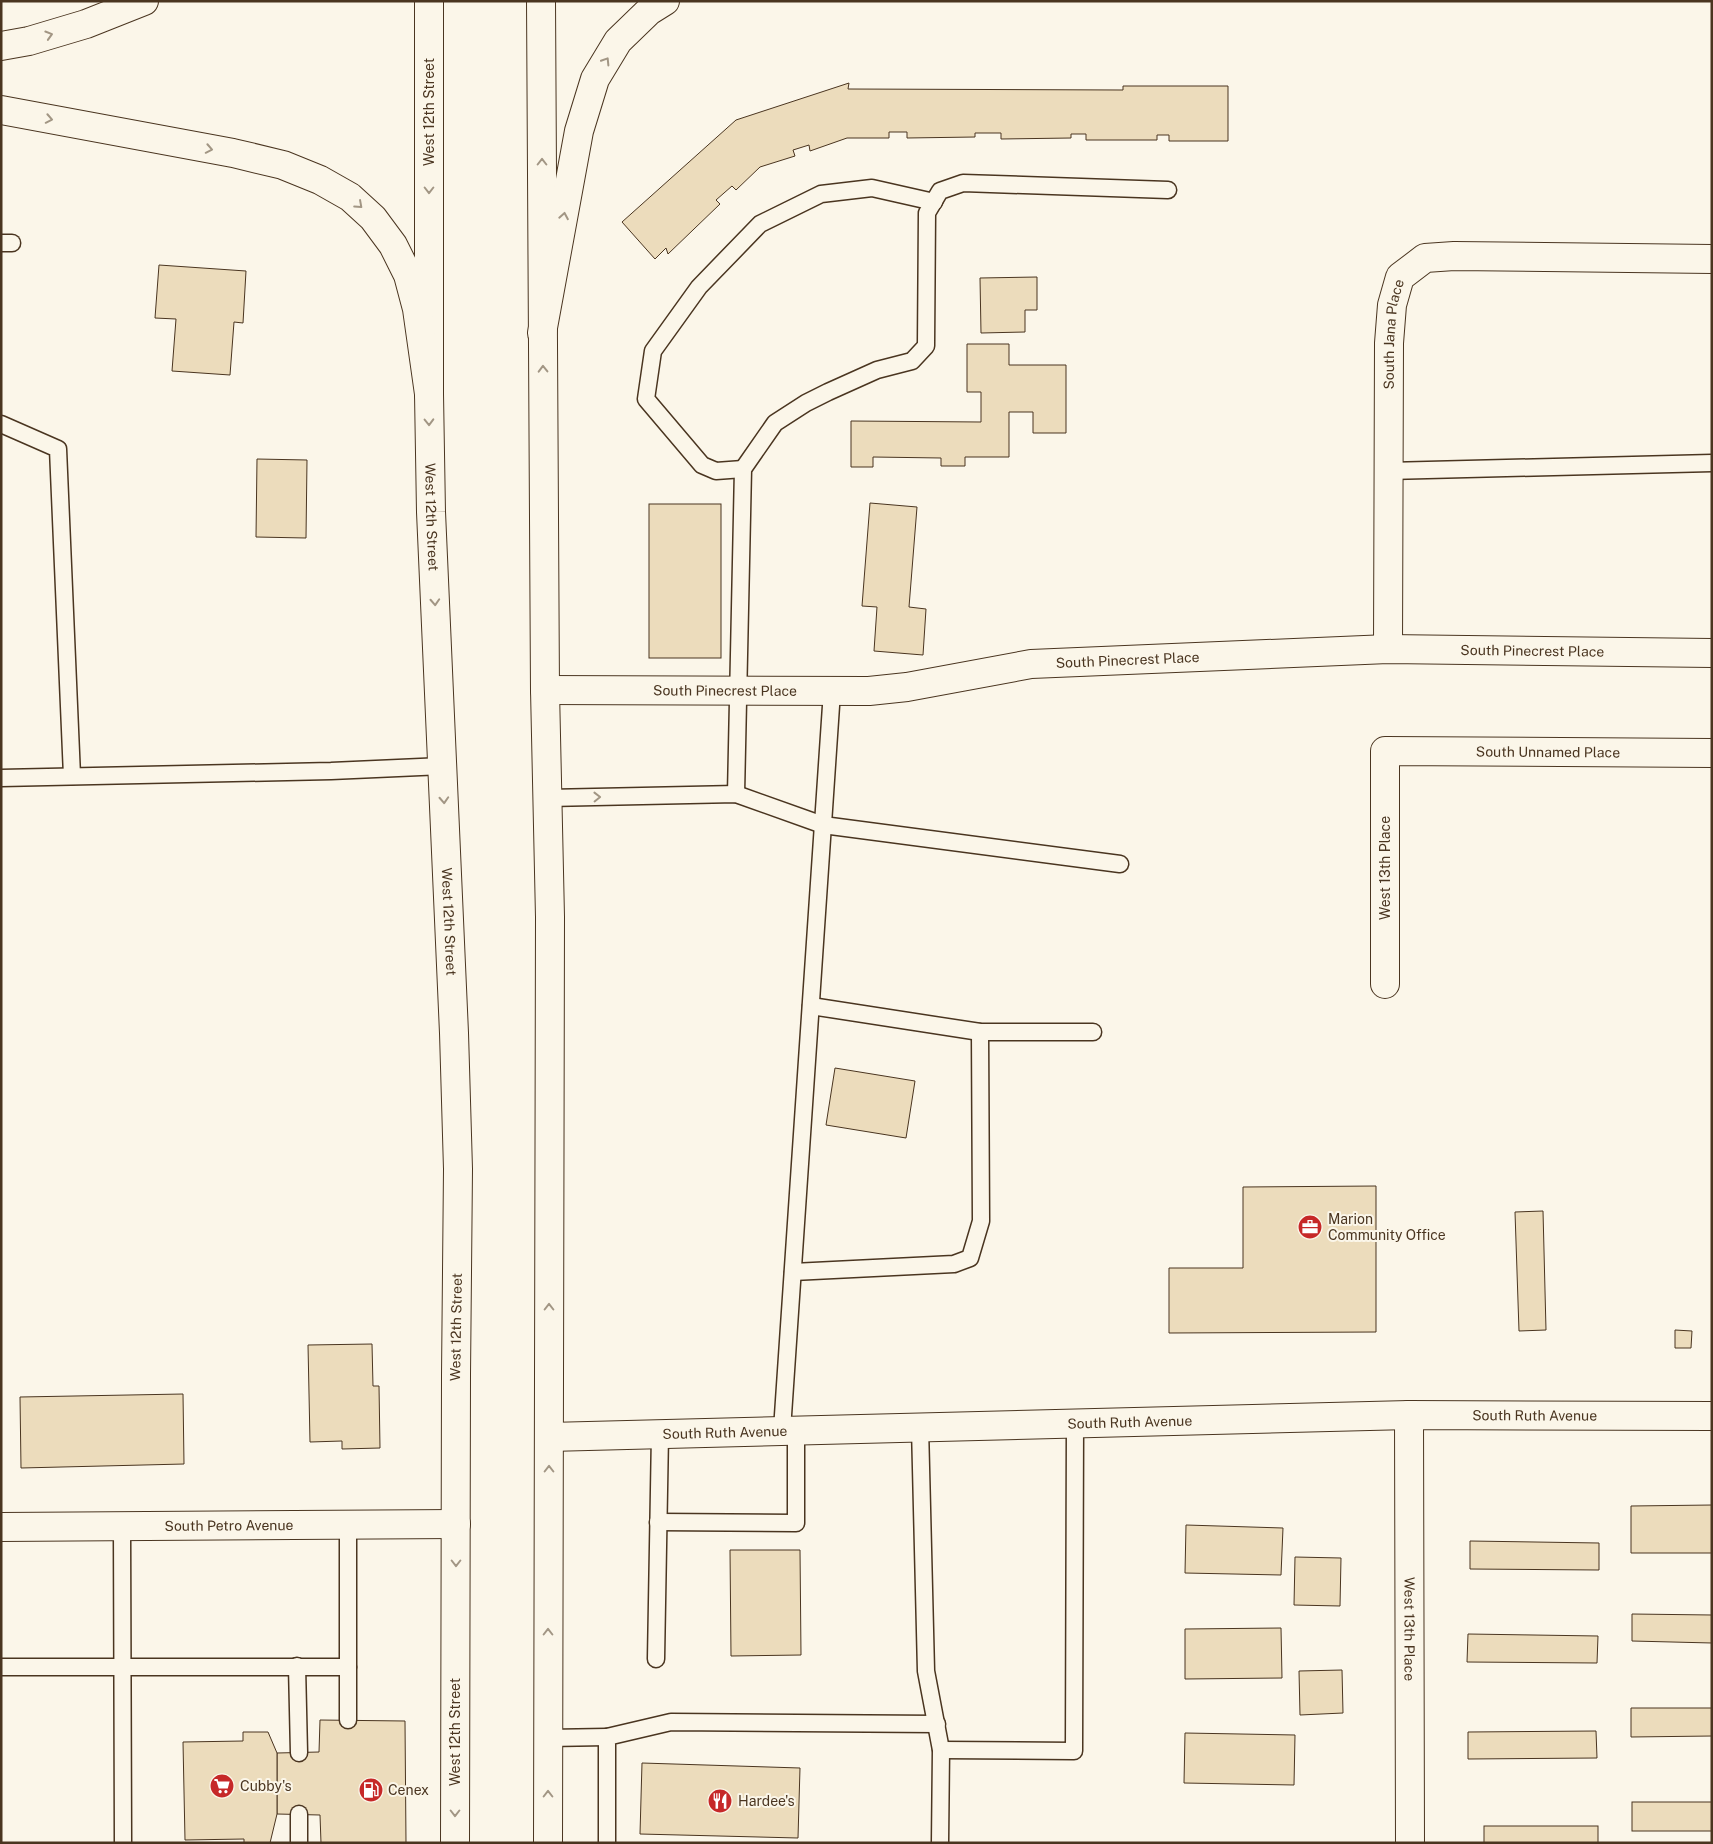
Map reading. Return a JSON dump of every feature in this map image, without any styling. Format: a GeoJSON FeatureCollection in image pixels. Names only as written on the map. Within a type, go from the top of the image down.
{"type":"FeatureCollection","features":[{"type":"Feature","properties":{"kind":"main road"},"geometry":{"type":"LineString","coordinates":[[1,46],[29,41],[86,24],[144,1]]}},
{"type":"Feature","properties":{"kind":"main road","name":"West 12th Street"},"geometry":{"type":"LineString","coordinates":[[429,1],[429,394],[431,512],[443,766],[458,1169],[455,1843]]}},
{"type":"Feature","properties":{"kind":"main road"},"geometry":{"type":"LineString","coordinates":[[541,1],[545,690],[550,916],[548,1843]]}},
{"type":"Feature","properties":{"kind":"main road"},"geometry":{"type":"LineString","coordinates":[[542,333],[579,131],[595,79],[618,41],[648,11],[665,1]]}},
{"type":"Feature","properties":{"kind":"main road"},"geometry":{"type":"LineString","coordinates":[[1,110],[232,153],[284,165],[320,180],[350,197],[373,218],[393,245],[408,275],[418,309],[429,394]]}},
{"type":"Feature","properties":{"kind":"main road","name":"South Jana Place"},"geometry":{"type":"LineString","coordinates":[[1388,649],[1389,343],[1392,305],[1400,277],[1425,258],[1454,256],[1712,259]]}},
{"type":"Feature","properties":{"kind":"main road","name":"South Pinecrest Place"},"geometry":{"type":"LineString","coordinates":[[545,690],[869,691],[908,687],[1030,664],[1388,649],[1712,653]]}},
{"type":"Feature","properties":{"kind":"main road","name":"South Unnamed Place"},"geometry":{"type":"LineString","coordinates":[[1385,751],[1712,753]]}},
{"type":"Feature","properties":{"kind":"main road","name":"West 13th Place"},"geometry":{"type":"LineString","coordinates":[[1385,751],[1385,984]]}},
{"type":"Feature","properties":{"kind":"main road","name":"West 13th Place"},"geometry":{"type":"LineString","coordinates":[[1409,1415],[1410,1843]]}},
{"type":"Feature","properties":{"kind":"main road","name":"South Ruth Avenue"},"geometry":{"type":"LineString","coordinates":[[549,1437],[1409,1415],[1712,1416]]}},
{"type":"Feature","properties":{"kind":"main road","name":"South Petro Avenue"},"geometry":{"type":"LineString","coordinates":[[1,1527],[456,1524]]}},
{"type":"Feature","properties":{"kind":"lane"},"geometry":{"type":"LineString","coordinates":[[736,794],[740,691],[742,469],[775,423],[806,403],[876,370],[912,361],[926,346],[927,213],[940,191],[963,182],[1168,190]]}},
{"type":"Feature","properties":{"kind":"lane"},"geometry":{"type":"LineString","coordinates":[[742,469],[716,471],[702,465],[646,399],[653,352],[688,303],[700,287],[760,224],[821,194],[872,188],[934,202]]}},
{"type":"Feature","properties":{"kind":"lane"},"geometry":{"type":"LineString","coordinates":[[1,424],[58,449],[72,776]]}},
{"type":"Feature","properties":{"kind":"lane"},"geometry":{"type":"LineString","coordinates":[[1388,471],[1712,463]]}},
{"type":"Feature","properties":{"kind":"lane"},"geometry":{"type":"LineString","coordinates":[[658,1522],[796,1523],[789,1430],[793,1272],[832,691]]}},
{"type":"Feature","properties":{"kind":"lane"},"geometry":{"type":"LineString","coordinates":[[1,778],[331,771],[443,766]]}},
{"type":"Feature","properties":{"kind":"lane"},"geometry":{"type":"LineString","coordinates":[[548,798],[736,794],[823,825],[1120,864]]}},
{"type":"Feature","properties":{"kind":"lane"},"geometry":{"type":"LineString","coordinates":[[811,1006],[980,1032],[1093,1032]]}},
{"type":"Feature","properties":{"kind":"lane"},"geometry":{"type":"LineString","coordinates":[[793,1272],[954,1264],[970,1258],[981,1221],[980,1032]]}},
{"type":"Feature","properties":{"kind":"lane"},"geometry":{"type":"LineString","coordinates":[[941,1750],[1074,1751],[1075,1423]]}},
{"type":"Feature","properties":{"kind":"lane"},"geometry":{"type":"LineString","coordinates":[[920,1427],[926,1671],[941,1750],[940,1843]]}},
{"type":"Feature","properties":{"kind":"lane"},"geometry":{"type":"LineString","coordinates":[[656,1659],[660,1434]]}},
{"type":"Feature","properties":{"kind":"lane"},"geometry":{"type":"LineString","coordinates":[[348,1525],[348,1720]]}},
{"type":"Feature","properties":{"kind":"lane"},"geometry":{"type":"LineString","coordinates":[[122,1527],[123,1843]]}},
{"type":"Feature","properties":{"kind":"lane"},"geometry":{"type":"LineString","coordinates":[[297,1666],[299,1753]]}},
{"type":"Feature","properties":{"kind":"lane"},"geometry":{"type":"LineString","coordinates":[[1,1667],[348,1667]]}},
{"type":"Feature","properties":{"kind":"lane"},"geometry":{"type":"LineString","coordinates":[[548,1738],[607,1738],[671,1722],[936,1724]]}},
{"type":"Feature","properties":{"kind":"lane"},"geometry":{"type":"LineString","coordinates":[[607,1738],[607,1843]]}},
{"type":"Feature","properties":{"kind":"lane"},"geometry":{"type":"LineString","coordinates":[[299,1814],[299,1843]]}},
{"type":"Feature","properties":{"kind":"building"},"geometry":{"type":"Polygon","coordinates":[[[849,83],[848,89],[1123,90],[1123,86],[1228,86],[1228,141],[1169,141],[1169,135],[1157,135],[1157,140],[1086,140],[1086,134],[1071,134],[1071,138],[1001,139],[1001,133],[975,133],[975,137],[907,138],[907,132],[889,132],[889,138],[847,138],[810,151],[809,145],[793,150],[795,156],[760,167],[736,190],[732,186],[716,200],[720,204],[668,254],[666,248],[655,259],[622,222],[736,120],[849,83]]]}},
{"type":"Feature","properties":{"kind":"building"},"geometry":{"type":"Polygon","coordinates":[[[159,265],[246,271],[243,323],[234,322],[230,375],[172,371],[176,319],[155,318],[159,265]]]}},
{"type":"Feature","properties":{"kind":"building"},"geometry":{"type":"Polygon","coordinates":[[[1037,277],[1037,310],[1025,310],[1025,332],[981,333],[980,278],[1037,277]]]}},
{"type":"Feature","properties":{"kind":"building"},"geometry":{"type":"Polygon","coordinates":[[[967,344],[1009,344],[1009,365],[1066,365],[1066,433],[1033,433],[1033,412],[1009,412],[1009,457],[965,457],[965,466],[941,466],[941,458],[873,457],[873,467],[851,467],[851,421],[981,422],[981,392],[967,392],[967,344]]]}},
{"type":"Feature","properties":{"kind":"building"},"geometry":{"type":"Polygon","coordinates":[[[257,459],[307,460],[306,538],[256,537],[257,459]]]}},
{"type":"Feature","properties":{"kind":"building"},"geometry":{"type":"Polygon","coordinates":[[[870,503],[917,507],[909,607],[926,609],[923,655],[874,651],[877,607],[862,606],[870,503]]]}},
{"type":"Feature","properties":{"kind":"building"},"geometry":{"type":"Polygon","coordinates":[[[649,504],[721,504],[721,658],[649,658],[649,504]]]}},
{"type":"Feature","properties":{"kind":"building"},"geometry":{"type":"Polygon","coordinates":[[[835,1068],[915,1081],[906,1138],[826,1125],[835,1068]]]}},
{"type":"Feature","properties":{"kind":"building","name":"Marion Community Office"},"geometry":{"type":"Polygon","coordinates":[[[1376,1186],[1376,1332],[1169,1333],[1169,1268],[1243,1268],[1243,1187],[1376,1186]]]}},
{"type":"Feature","properties":{"kind":"building"},"geometry":{"type":"Polygon","coordinates":[[[1543,1211],[1546,1330],[1519,1331],[1515,1212],[1543,1211]]]}},
{"type":"Feature","properties":{"kind":"building"},"geometry":{"type":"Polygon","coordinates":[[[1675,1330],[1692,1331],[1691,1348],[1675,1348],[1675,1330]]]}},
{"type":"Feature","properties":{"kind":"building"},"geometry":{"type":"Polygon","coordinates":[[[372,1344],[373,1386],[379,1386],[380,1448],[342,1449],[342,1441],[310,1442],[308,1345],[372,1344]]]}},
{"type":"Feature","properties":{"kind":"building"},"geometry":{"type":"Polygon","coordinates":[[[183,1394],[184,1464],[21,1468],[20,1397],[183,1394]]]}},
{"type":"Feature","properties":{"kind":"building"},"geometry":{"type":"Polygon","coordinates":[[[1712,1505],[1712,1553],[1631,1553],[1631,1506],[1712,1505]]]}},
{"type":"Feature","properties":{"kind":"building"},"geometry":{"type":"Polygon","coordinates":[[[1186,1525],[1283,1528],[1281,1575],[1185,1573],[1186,1525]]]}},
{"type":"Feature","properties":{"kind":"building"},"geometry":{"type":"Polygon","coordinates":[[[1470,1541],[1599,1543],[1599,1570],[1470,1569],[1470,1541]]]}},
{"type":"Feature","properties":{"kind":"building"},"geometry":{"type":"Polygon","coordinates":[[[730,1550],[800,1550],[801,1655],[731,1656],[730,1550]]]}},
{"type":"Feature","properties":{"kind":"building"},"geometry":{"type":"Polygon","coordinates":[[[1295,1557],[1341,1558],[1340,1606],[1294,1605],[1295,1557]]]}},
{"type":"Feature","properties":{"kind":"building"},"geometry":{"type":"Polygon","coordinates":[[[1632,1614],[1712,1615],[1712,1643],[1632,1641],[1632,1614]]]}},
{"type":"Feature","properties":{"kind":"building"},"geometry":{"type":"Polygon","coordinates":[[[1281,1628],[1282,1678],[1185,1679],[1185,1629],[1281,1628]]]}},
{"type":"Feature","properties":{"kind":"building"},"geometry":{"type":"Polygon","coordinates":[[[1468,1634],[1598,1636],[1597,1663],[1467,1662],[1468,1634]]]}},
{"type":"Feature","properties":{"kind":"building"},"geometry":{"type":"Polygon","coordinates":[[[1342,1670],[1343,1713],[1300,1715],[1299,1671],[1342,1670]]]}},
{"type":"Feature","properties":{"kind":"building"},"geometry":{"type":"Polygon","coordinates":[[[1631,1708],[1712,1708],[1712,1736],[1631,1737],[1631,1708]]]}},
{"type":"Feature","properties":{"kind":"building"},"geometry":{"type":"Polygon","coordinates":[[[320,1720],[405,1721],[406,1843],[321,1843],[320,1815],[277,1814],[277,1753],[319,1752],[320,1720]]]}},
{"type":"Feature","properties":{"kind":"building"},"geometry":{"type":"Polygon","coordinates":[[[1596,1731],[1597,1758],[1468,1759],[1468,1732],[1596,1731]]]}},
{"type":"Feature","properties":{"kind":"building"},"geometry":{"type":"Polygon","coordinates":[[[243,1732],[268,1732],[277,1753],[277,1814],[270,1843],[244,1843],[244,1839],[185,1840],[183,1742],[243,1741],[243,1732]]]}},
{"type":"Feature","properties":{"kind":"building"},"geometry":{"type":"Polygon","coordinates":[[[1185,1733],[1295,1735],[1294,1785],[1184,1783],[1185,1733]]]}},
{"type":"Feature","properties":{"kind":"building","name":"Hardee's"},"geometry":{"type":"Polygon","coordinates":[[[642,1763],[800,1768],[798,1838],[640,1834],[642,1763]]]}},
{"type":"Feature","properties":{"kind":"building"},"geometry":{"type":"Polygon","coordinates":[[[1632,1802],[1712,1802],[1712,1831],[1632,1831],[1632,1802]]]}},
{"type":"Feature","properties":{"kind":"building"},"geometry":{"type":"Polygon","coordinates":[[[1484,1826],[1598,1826],[1598,1843],[1484,1843],[1484,1826]]]}},
{"type":"Feature","properties":{"kind":"place","name":"Marion Community Office"},"geometry":{"type":"Point","coordinates":[1310,1227]}},
{"type":"Feature","properties":{"kind":"place","name":"Cubby's"},"geometry":{"type":"Point","coordinates":[222,1786]}},
{"type":"Feature","properties":{"kind":"place","name":"Cenex"},"geometry":{"type":"Point","coordinates":[371,1790]}},
{"type":"Feature","properties":{"kind":"place","name":"Hardee's"},"geometry":{"type":"Point","coordinates":[720,1801]}}]}
